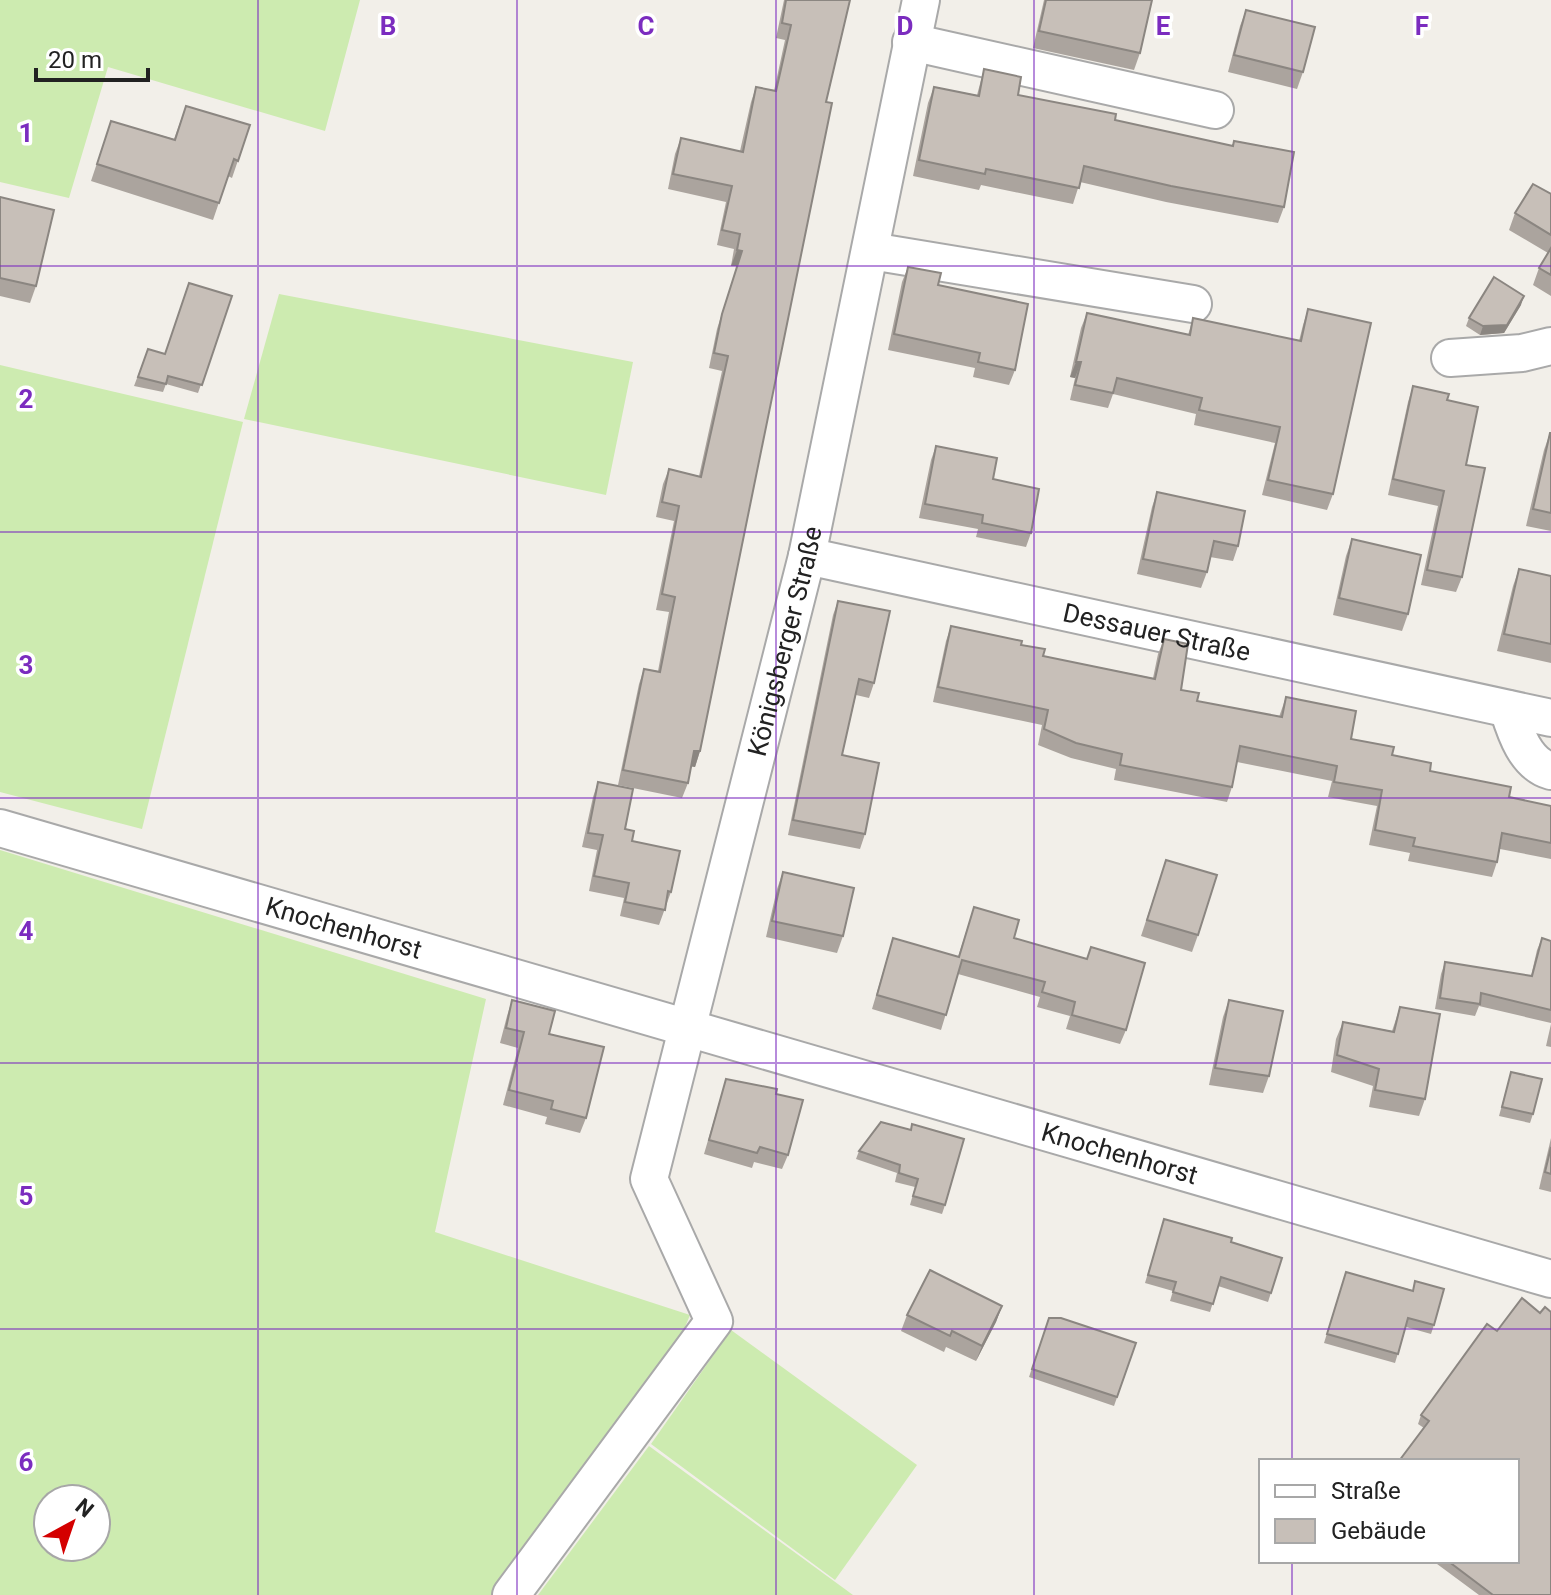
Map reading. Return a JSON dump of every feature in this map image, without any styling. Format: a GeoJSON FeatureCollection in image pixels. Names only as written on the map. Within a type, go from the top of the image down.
{"type":"FeatureCollection","features":[{"type":"Feature","properties":{"kind":"street","name":"Königsberger Straße"},"geometry":{"type":"LineString","coordinates":[[688,1029],[807,556],[921,0]]}},
{"type":"Feature","properties":{"kind":"street"},"geometry":{"type":"LineString","coordinates":[[911,42],[1215,110]]}},
{"type":"Feature","properties":{"kind":"street"},"geometry":{"type":"LineString","coordinates":[[871,251],[1193,304]]}},
{"type":"Feature","properties":{"kind":"street"},"geometry":{"type":"LineString","coordinates":[[1450,358],[1522,353],[1551,346]]}},
{"type":"Feature","properties":{"kind":"street","name":"Dessauer Straße"},"geometry":{"type":"LineString","coordinates":[[807,556],[1551,718]]}},
{"type":"Feature","properties":{"kind":"street"},"geometry":{"type":"LineString","coordinates":[[1508,709],[1518,740],[1543,769],[1551,771]]}},
{"type":"Feature","properties":{"kind":"street","name":"Knochenhorst"},"geometry":{"type":"LineString","coordinates":[[0,828],[1551,1279]]}},
{"type":"Feature","properties":{"kind":"street"},"geometry":{"type":"LineString","coordinates":[[511,1595],[714,1321],[649,1179],[688,1029]]}},
{"type":"Feature","properties":{"kind":"green space"},"geometry":{"type":"Polygon","coordinates":[[[0,0],[360,0],[325,131],[108,67],[69,198],[0,182],[0,0]]]}},
{"type":"Feature","properties":{"kind":"green space"},"geometry":{"type":"Polygon","coordinates":[[[279,294],[633,362],[606,495],[244,419],[279,294]]]}},
{"type":"Feature","properties":{"kind":"green space"},"geometry":{"type":"Polygon","coordinates":[[[0,365],[243,422],[142,829],[0,792],[0,365]]]}},
{"type":"Feature","properties":{"kind":"green space"},"geometry":{"type":"Polygon","coordinates":[[[0,850],[486,999],[435,1232],[690,1315],[676,1349],[493,1595],[0,1595],[0,850]]]}},
{"type":"Feature","properties":{"kind":"green space"},"geometry":{"type":"Polygon","coordinates":[[[731,1330],[917,1465],[835,1580],[651,1444],[731,1330]]]}},
{"type":"Feature","properties":{"kind":"green space"},"geometry":{"type":"Polygon","coordinates":[[[649,1446],[853,1595],[538,1595],[649,1446]]]}},
{"type":"Feature","properties":{"kind":"building"},"geometry":{"type":"Polygon","coordinates":[[[786,0],[850,0],[826,102],[832,103],[700,751],[694,751],[688,783],[623,770],[644,669],[660,672],[675,597],[662,594],[679,506],[662,502],[669,469],[701,477],[728,356],[714,353],[722,314],[742,251],[737,250],[740,234],[722,230],[732,186],[673,174],[681,138],[743,152],[756,87],[776,91],[791,25],[782,23],[786,0]]]}},
{"type":"Feature","properties":{"kind":"building"},"geometry":{"type":"Polygon","coordinates":[[[1046,0],[1152,0],[1140,53],[1039,31],[1046,0]]]}},
{"type":"Feature","properties":{"kind":"building"},"geometry":{"type":"Polygon","coordinates":[[[1246,10],[1315,27],[1303,72],[1234,55],[1246,10]]]}},
{"type":"Feature","properties":{"kind":"building"},"geometry":{"type":"Polygon","coordinates":[[[984,69],[1021,77],[1018,95],[1116,114],[1115,120],[1233,146],[1234,141],[1294,152],[1284,207],[1084,166],[1079,188],[986,169],[985,174],[919,160],[934,87],[979,96],[984,69]]]}},
{"type":"Feature","properties":{"kind":"building"},"geometry":{"type":"Polygon","coordinates":[[[186,106],[250,125],[219,203],[97,164],[111,121],[175,140],[186,106]]]}},
{"type":"Feature","properties":{"kind":"building"},"geometry":{"type":"Polygon","coordinates":[[[1533,184],[1551,194],[1551,235],[1515,213],[1533,184]]]}},
{"type":"Feature","properties":{"kind":"building"},"geometry":{"type":"Polygon","coordinates":[[[0,197],[54,210],[36,286],[0,278],[0,197]]]}},
{"type":"Feature","properties":{"kind":"building"},"geometry":{"type":"Polygon","coordinates":[[[1551,248],[1551,275],[1539,268],[1551,248]]]}},
{"type":"Feature","properties":{"kind":"building"},"geometry":{"type":"Polygon","coordinates":[[[908,267],[941,273],[938,285],[1028,304],[1015,370],[978,362],[980,353],[894,334],[908,267]]]}},
{"type":"Feature","properties":{"kind":"building"},"geometry":{"type":"Polygon","coordinates":[[[1494,277],[1524,296],[1507,325],[1483,326],[1469,318],[1494,277]]]}},
{"type":"Feature","properties":{"kind":"building"},"geometry":{"type":"Polygon","coordinates":[[[189,283],[232,296],[202,385],[168,376],[166,384],[138,377],[148,349],[165,354],[189,283]]]}},
{"type":"Feature","properties":{"kind":"building"},"geometry":{"type":"Polygon","coordinates":[[[1308,309],[1371,323],[1333,494],[1268,480],[1280,427],[1199,410],[1202,398],[1117,378],[1113,393],[1075,385],[1081,362],[1076,362],[1087,313],[1190,335],[1193,318],[1301,341],[1308,309]]]}},
{"type":"Feature","properties":{"kind":"building"},"geometry":{"type":"Polygon","coordinates":[[[1413,386],[1449,394],[1447,400],[1478,407],[1466,465],[1485,468],[1462,577],[1427,570],[1444,491],[1393,479],[1413,386]]]}},
{"type":"Feature","properties":{"kind":"building"},"geometry":{"type":"Polygon","coordinates":[[[1551,433],[1551,513],[1533,509],[1551,433]]]}},
{"type":"Feature","properties":{"kind":"building"},"geometry":{"type":"Polygon","coordinates":[[[936,446],[997,458],[993,479],[1039,489],[1031,533],[982,523],[983,515],[925,504],[936,446]]]}},
{"type":"Feature","properties":{"kind":"building"},"geometry":{"type":"Polygon","coordinates":[[[1157,492],[1245,511],[1238,546],[1214,541],[1207,572],[1143,559],[1157,492]]]}},
{"type":"Feature","properties":{"kind":"building"},"geometry":{"type":"Polygon","coordinates":[[[1352,539],[1421,555],[1408,614],[1339,598],[1352,539]]]}},
{"type":"Feature","properties":{"kind":"building"},"geometry":{"type":"Polygon","coordinates":[[[1519,569],[1551,576],[1551,644],[1504,634],[1519,569]]]}},
{"type":"Feature","properties":{"kind":"building"},"geometry":{"type":"Polygon","coordinates":[[[838,601],[890,611],[874,683],[859,679],[842,755],[879,763],[865,834],[793,820],[838,601]]]}},
{"type":"Feature","properties":{"kind":"building"},"geometry":{"type":"Polygon","coordinates":[[[951,626],[1022,641],[1021,645],[1045,649],[1043,656],[1155,679],[1164,639],[1188,644],[1181,690],[1199,693],[1197,701],[1282,717],[1286,697],[1356,711],[1351,739],[1394,747],[1392,755],[1431,763],[1430,771],[1511,787],[1509,797],[1551,806],[1551,843],[1502,833],[1497,862],[1413,846],[1415,838],[1375,830],[1382,790],[1334,782],[1337,766],[1240,746],[1232,787],[1120,765],[1122,754],[1076,743],[1044,729],[1048,710],[938,687],[951,626]]]}},
{"type":"Feature","properties":{"kind":"building"},"geometry":{"type":"Polygon","coordinates":[[[598,782],[633,789],[625,829],[634,831],[632,841],[680,851],[665,910],[625,902],[629,883],[594,876],[603,835],[588,833],[598,782]]]}},
{"type":"Feature","properties":{"kind":"building"},"geometry":{"type":"Polygon","coordinates":[[[1166,860],[1217,875],[1198,935],[1147,920],[1166,860]]]}},
{"type":"Feature","properties":{"kind":"building"},"geometry":{"type":"Polygon","coordinates":[[[783,872],[854,888],[843,936],[772,921],[783,872]]]}},
{"type":"Feature","properties":{"kind":"building"},"geometry":{"type":"Polygon","coordinates":[[[974,907],[1019,920],[1014,938],[1087,959],[1091,947],[1145,963],[1126,1030],[1072,1015],[1075,1002],[1042,992],[1045,982],[962,960],[946,1015],[877,995],[893,938],[959,957],[974,907]]]}},
{"type":"Feature","properties":{"kind":"building"},"geometry":{"type":"Polygon","coordinates":[[[1542,938],[1551,941],[1551,1010],[1481,993],[1480,1004],[1440,998],[1445,962],[1532,976],[1542,938]]]}},
{"type":"Feature","properties":{"kind":"building"},"geometry":{"type":"Polygon","coordinates":[[[512,1000],[555,1011],[549,1034],[604,1047],[586,1118],[551,1109],[553,1101],[509,1090],[524,1032],[506,1028],[512,1000]]]}},
{"type":"Feature","properties":{"kind":"building"},"geometry":{"type":"Polygon","coordinates":[[[1229,1000],[1283,1011],[1269,1076],[1215,1068],[1229,1000]]]}},
{"type":"Feature","properties":{"kind":"building"},"geometry":{"type":"Polygon","coordinates":[[[1400,1007],[1440,1014],[1425,1099],[1375,1090],[1379,1069],[1337,1055],[1343,1022],[1394,1032],[1400,1007]]]}},
{"type":"Feature","properties":{"kind":"building"},"geometry":{"type":"Polygon","coordinates":[[[1511,1072],[1542,1079],[1533,1114],[1502,1107],[1511,1072]]]}},
{"type":"Feature","properties":{"kind":"building"},"geometry":{"type":"Polygon","coordinates":[[[726,1079],[777,1089],[776,1094],[803,1100],[788,1155],[760,1147],[757,1153],[709,1140],[726,1079]]]}},
{"type":"Feature","properties":{"kind":"building"},"geometry":{"type":"Polygon","coordinates":[[[881,1122],[911,1130],[912,1124],[964,1139],[945,1205],[913,1196],[918,1179],[899,1173],[900,1165],[859,1151],[881,1122]]]}},
{"type":"Feature","properties":{"kind":"building"},"geometry":{"type":"Polygon","coordinates":[[[1551,1147],[1551,1174],[1545,1172],[1551,1147]]]}},
{"type":"Feature","properties":{"kind":"building"},"geometry":{"type":"Polygon","coordinates":[[[1164,1219],[1232,1238],[1231,1242],[1282,1258],[1271,1293],[1221,1277],[1213,1304],[1173,1292],[1176,1282],[1148,1275],[1164,1219]]]}},
{"type":"Feature","properties":{"kind":"building"},"geometry":{"type":"Polygon","coordinates":[[[930,1270],[1002,1306],[982,1346],[952,1331],[950,1336],[907,1315],[930,1270]]]}},
{"type":"Feature","properties":{"kind":"building"},"geometry":{"type":"Polygon","coordinates":[[[1346,1272],[1413,1291],[1415,1281],[1444,1289],[1434,1325],[1408,1318],[1398,1354],[1327,1334],[1346,1272]]]}},
{"type":"Feature","properties":{"kind":"building"},"geometry":{"type":"Polygon","coordinates":[[[1522,1298],[1540,1313],[1545,1307],[1551,1312],[1551,1595],[1493,1595],[1451,1563],[1519,1563],[1519,1459],[1400,1459],[1429,1421],[1421,1415],[1487,1324],[1497,1331],[1522,1298]]]}},
{"type":"Feature","properties":{"kind":"building"},"geometry":{"type":"Polygon","coordinates":[[[1049,1318],[1061,1318],[1136,1343],[1117,1397],[1032,1369],[1049,1318]]]}}]}
